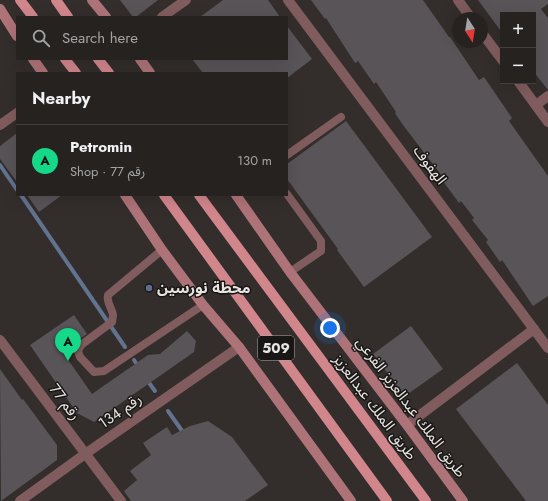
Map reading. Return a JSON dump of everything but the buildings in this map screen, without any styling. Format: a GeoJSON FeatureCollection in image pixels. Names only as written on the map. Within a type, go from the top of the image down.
{"type":"FeatureCollection","features":[{"type":"Feature","properties":{"kind":"main road"},"geometry":{"type":"LineString","coordinates":[[20,0],[32,16]]}},
{"type":"Feature","properties":{"kind":"main road"},"geometry":{"type":"LineString","coordinates":[[56,0],[67,16]]}},
{"type":"Feature","properties":{"kind":"main road"},"geometry":{"type":"LineString","coordinates":[[92,0],[105,16]]}},
{"type":"Feature","properties":{"kind":"main road"},"geometry":{"type":"LineString","coordinates":[[0,9],[14,32]]}},
{"type":"Feature","properties":{"kind":"main road"},"geometry":{"type":"LineString","coordinates":[[0,14],[14,32]]}},
{"type":"Feature","properties":{"kind":"main road"},"geometry":{"type":"LineString","coordinates":[[34,60],[41,72]]}},
{"type":"Feature","properties":{"kind":"main road"},"geometry":{"type":"LineString","coordinates":[[66,60],[75,72]]}},
{"type":"Feature","properties":{"kind":"main road"},"geometry":{"type":"LineString","coordinates":[[99,60],[108,72]]}},
{"type":"Feature","properties":{"kind":"main road"},"geometry":{"type":"LineString","coordinates":[[141,60],[149,72]]}},
{"type":"Feature","properties":{"kind":"main road"},"geometry":{"type":"LineString","coordinates":[[126,196],[162,250],[239,348],[351,501]]}},
{"type":"Feature","properties":{"kind":"main road","name":"509"},"geometry":{"type":"LineString","coordinates":[[165,196],[387,501]]}},
{"type":"Feature","properties":{"kind":"main road","name":"طريق الملك عبدالعزيز"},"geometry":{"type":"LineString","coordinates":[[200,196],[426,501]]}},
{"type":"Feature","properties":{"kind":"main road","name":"طريق الملك عبدالعزيز الفرعي"},"geometry":{"type":"LineString","coordinates":[[237,196],[290,272],[463,501]]}},
{"type":"Feature","properties":{"kind":"street"},"geometry":{"type":"LineString","coordinates":[[163,16],[186,0]]}},
{"type":"Feature","properties":{"kind":"street","name":"الهفوف"},"geometry":{"type":"LineString","coordinates":[[288,0],[548,348]]}},
{"type":"Feature","properties":{"kind":"street"},"geometry":{"type":"LineString","coordinates":[[458,0],[467,12]]}},
{"type":"Feature","properties":{"kind":"street"},"geometry":{"type":"LineString","coordinates":[[488,41],[500,57]]}},
{"type":"Feature","properties":{"kind":"street"},"geometry":{"type":"LineString","coordinates":[[520,84],[548,122]]}},
{"type":"Feature","properties":{"kind":"street"},"geometry":{"type":"LineString","coordinates":[[536,106],[548,96]]}},
{"type":"Feature","properties":{"kind":"street"},"geometry":{"type":"LineString","coordinates":[[0,125],[16,113]]}},
{"type":"Feature","properties":{"kind":"street"},"geometry":{"type":"LineString","coordinates":[[407,425],[534,329]]}},
{"type":"Feature","properties":{"kind":"street","name":"رقم 77"},"geometry":{"type":"LineString","coordinates":[[0,340],[121,501]]}},
{"type":"Feature","properties":{"kind":"street","name":"رقم 134"},"geometry":{"type":"LineString","coordinates":[[20,501],[85,454],[239,348]]}},
{"type":"Feature","properties":{"kind":"lane"},"geometry":{"type":"LineString","coordinates":[[288,154],[342,117]]}},
{"type":"Feature","properties":{"kind":"lane"},"geometry":{"type":"LineString","coordinates":[[288,195],[321,241],[321,251],[290,272]]}},
{"type":"Feature","properties":{"kind":"lane"},"geometry":{"type":"LineString","coordinates":[[162,250],[108,295],[107,299],[113,315],[112,322],[81,345],[78,351],[80,357],[94,372],[104,371],[204,305]]}},
{"type":"Feature","properties":{"kind":"waterway"},"geometry":{"type":"LineString","coordinates":[[0,165],[16,189]]}},
{"type":"Feature","properties":{"kind":"waterway"},"geometry":{"type":"LineString","coordinates":[[22,196],[125,347]]}},
{"type":"Feature","properties":{"kind":"waterway"},"geometry":{"type":"LineString","coordinates":[[134,360],[139,368]]}},
{"type":"Feature","properties":{"kind":"waterway"},"geometry":{"type":"LineString","coordinates":[[147,380],[155,391]]}},
{"type":"Feature","properties":{"kind":"waterway"},"geometry":{"type":"LineString","coordinates":[[168,411],[185,435]]}},
{"type":"Feature","properties":{"kind":"place","name":"محطة نورسين"},"geometry":{"type":"Point","coordinates":[149,288]}},
{"type":"Feature","properties":{"kind":"place","name":"Petromin"},"geometry":{"type":"Point","coordinates":[68,361]}}]}
